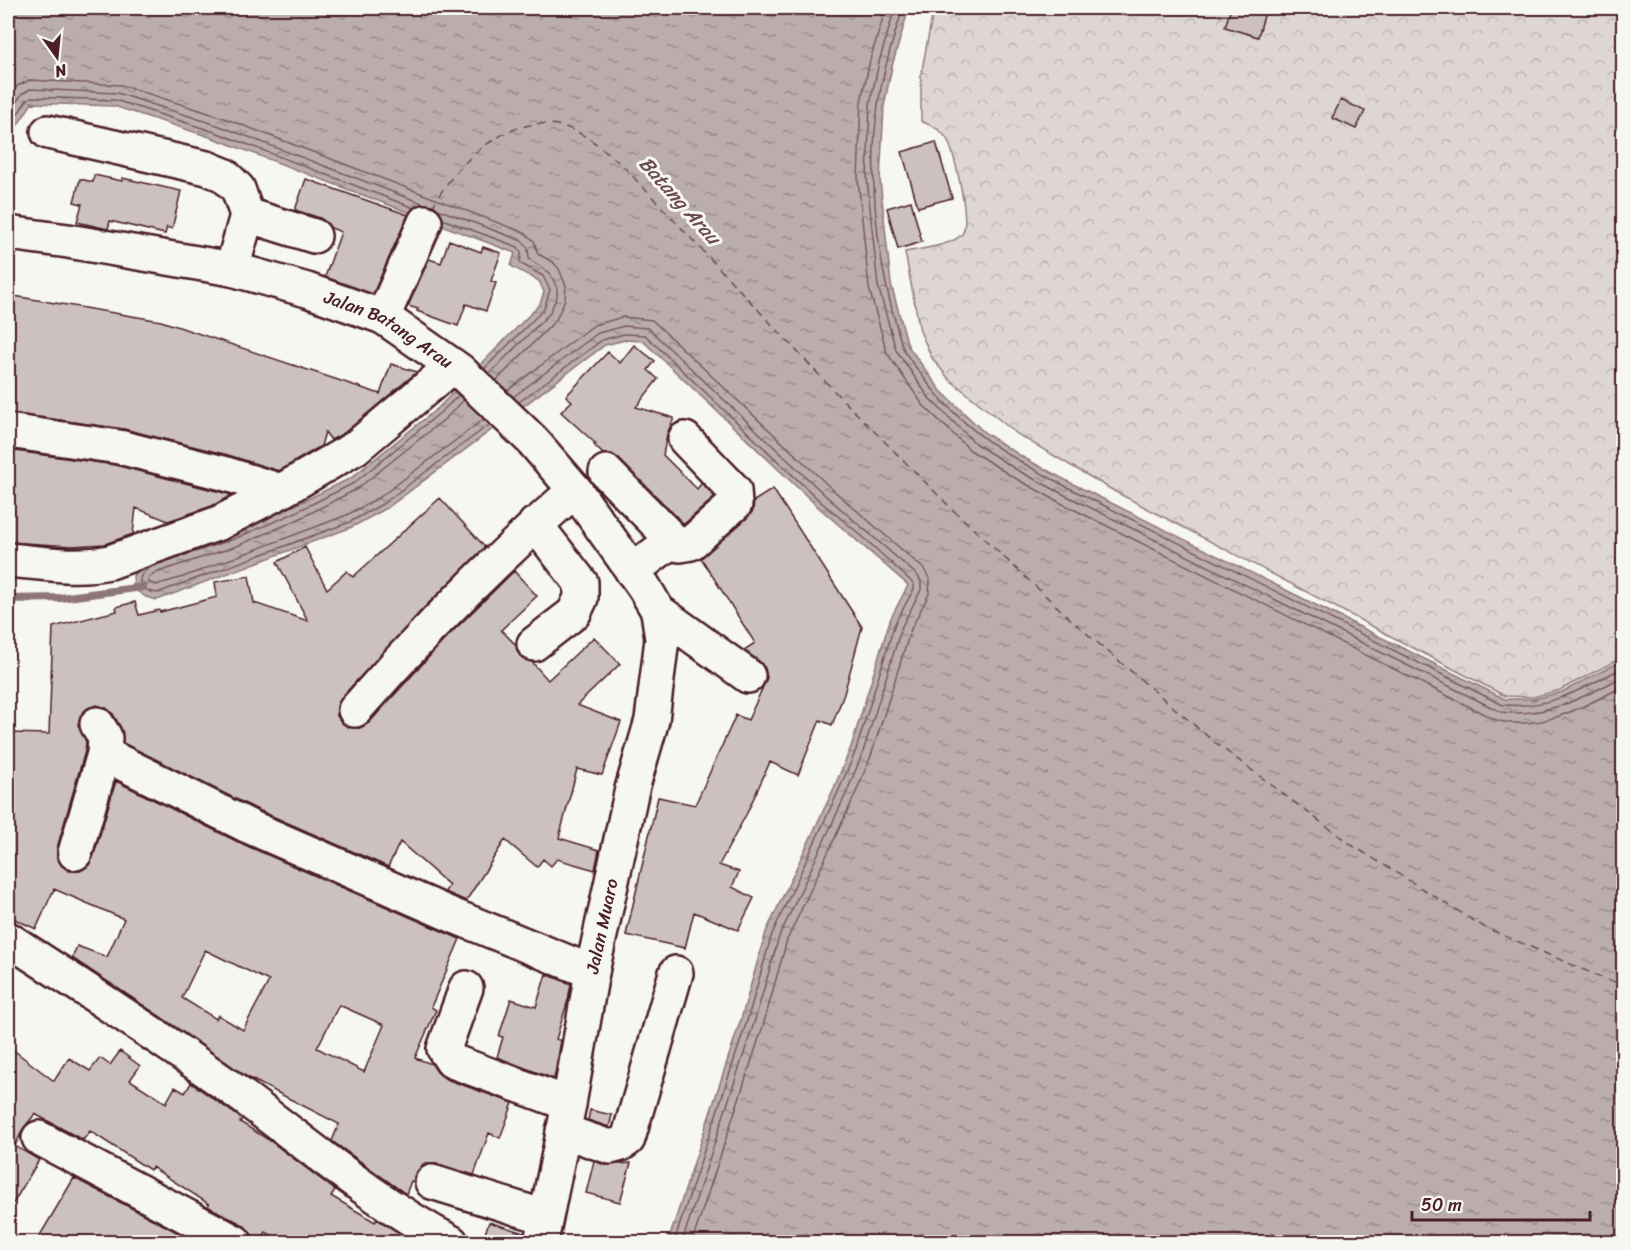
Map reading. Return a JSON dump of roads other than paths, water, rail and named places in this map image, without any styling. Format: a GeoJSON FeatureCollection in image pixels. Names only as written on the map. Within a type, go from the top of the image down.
{"type":"FeatureCollection","features":[{"type":"Feature","properties":{"kind":"street"},"geometry":{"type":"LineString","coordinates":[[48,132],[207,168],[224,175],[238,189],[247,215],[232,269]]}},
{"type":"Feature","properties":{"kind":"street"},"geometry":{"type":"LineString","coordinates":[[247,215],[314,236]]}},
{"type":"Feature","properties":{"kind":"street"},"geometry":{"type":"LineString","coordinates":[[383,317],[425,222]]}},
{"type":"Feature","properties":{"kind":"street","name":"Jalan Batang Arau"},"geometry":{"type":"LineString","coordinates":[[8,233],[68,240],[232,269],[307,290],[383,317],[456,368],[532,440],[575,490],[658,611]]}},
{"type":"Feature","properties":{"kind":"street"},"geometry":{"type":"LineString","coordinates":[[8,560],[73,566],[93,565],[110,562],[219,523],[281,491],[355,448],[456,368]]}},
{"type":"Feature","properties":{"kind":"street"},"geometry":{"type":"LineString","coordinates":[[8,431],[119,447],[222,473],[281,491]]}},
{"type":"Feature","properties":{"kind":"street"},"geometry":{"type":"LineString","coordinates":[[606,471],[673,540],[680,545],[691,543],[735,504],[734,490],[685,439]]}},
{"type":"Feature","properties":{"kind":"street"},"geometry":{"type":"LineString","coordinates":[[355,710],[403,655],[535,524],[575,490]]}},
{"type":"Feature","properties":{"kind":"street"},"geometry":{"type":"LineString","coordinates":[[534,644],[574,613],[581,598],[581,583],[535,524]]}},
{"type":"Feature","properties":{"kind":"street"},"geometry":{"type":"LineString","coordinates":[[632,571],[673,540]]}},
{"type":"Feature","properties":{"kind":"street"},"geometry":{"type":"LineString","coordinates":[[658,611],[748,676]]}},
{"type":"Feature","properties":{"kind":"street","name":"Jalan Muaro"},"geometry":{"type":"LineString","coordinates":[[543,1230],[592,972],[632,789],[652,720],[662,639],[658,611]]}},
{"type":"Feature","properties":{"kind":"street"},"geometry":{"type":"LineString","coordinates":[[75,853],[100,739],[248,826],[454,916],[592,972]]}},
{"type":"Feature","properties":{"kind":"street"},"geometry":{"type":"LineString","coordinates":[[8,939],[233,1089],[358,1182],[425,1229],[450,1242]]}},
{"type":"Feature","properties":{"kind":"street"},"geometry":{"type":"LineString","coordinates":[[466,988],[444,1049],[452,1061],[566,1117],[610,1147],[628,1139],[676,973]]}},
{"type":"Feature","properties":{"kind":"street"},"geometry":{"type":"LineString","coordinates":[[39,1138],[235,1242]]}},
{"type":"Feature","properties":{"kind":"street"},"geometry":{"type":"LineString","coordinates":[[432,1182],[543,1230]]}},
{"type":"Feature","properties":{"kind":"water","name":"Batang Arau"},"geometry":{"type":"Polygon","coordinates":[[[8,8],[909,8],[892,66],[884,106],[880,180],[891,284],[908,346],[941,391],[985,433],[1024,458],[1069,482],[1505,699],[1533,699],[1562,692],[1623,660],[1623,1242],[668,1242],[741,1019],[766,932],[851,747],[890,620],[908,585],[817,506],[643,341],[625,340],[605,345],[387,508],[352,527],[157,600],[146,597],[134,589],[133,576],[139,567],[232,534],[351,478],[438,408],[540,304],[544,292],[539,281],[511,266],[515,253],[213,138],[114,106],[32,103],[8,140],[8,8]]]}},
{"type":"Feature","properties":{"kind":"waterway"},"geometry":{"type":"LineString","coordinates":[[8,599],[60,598],[143,587]]}}]}
